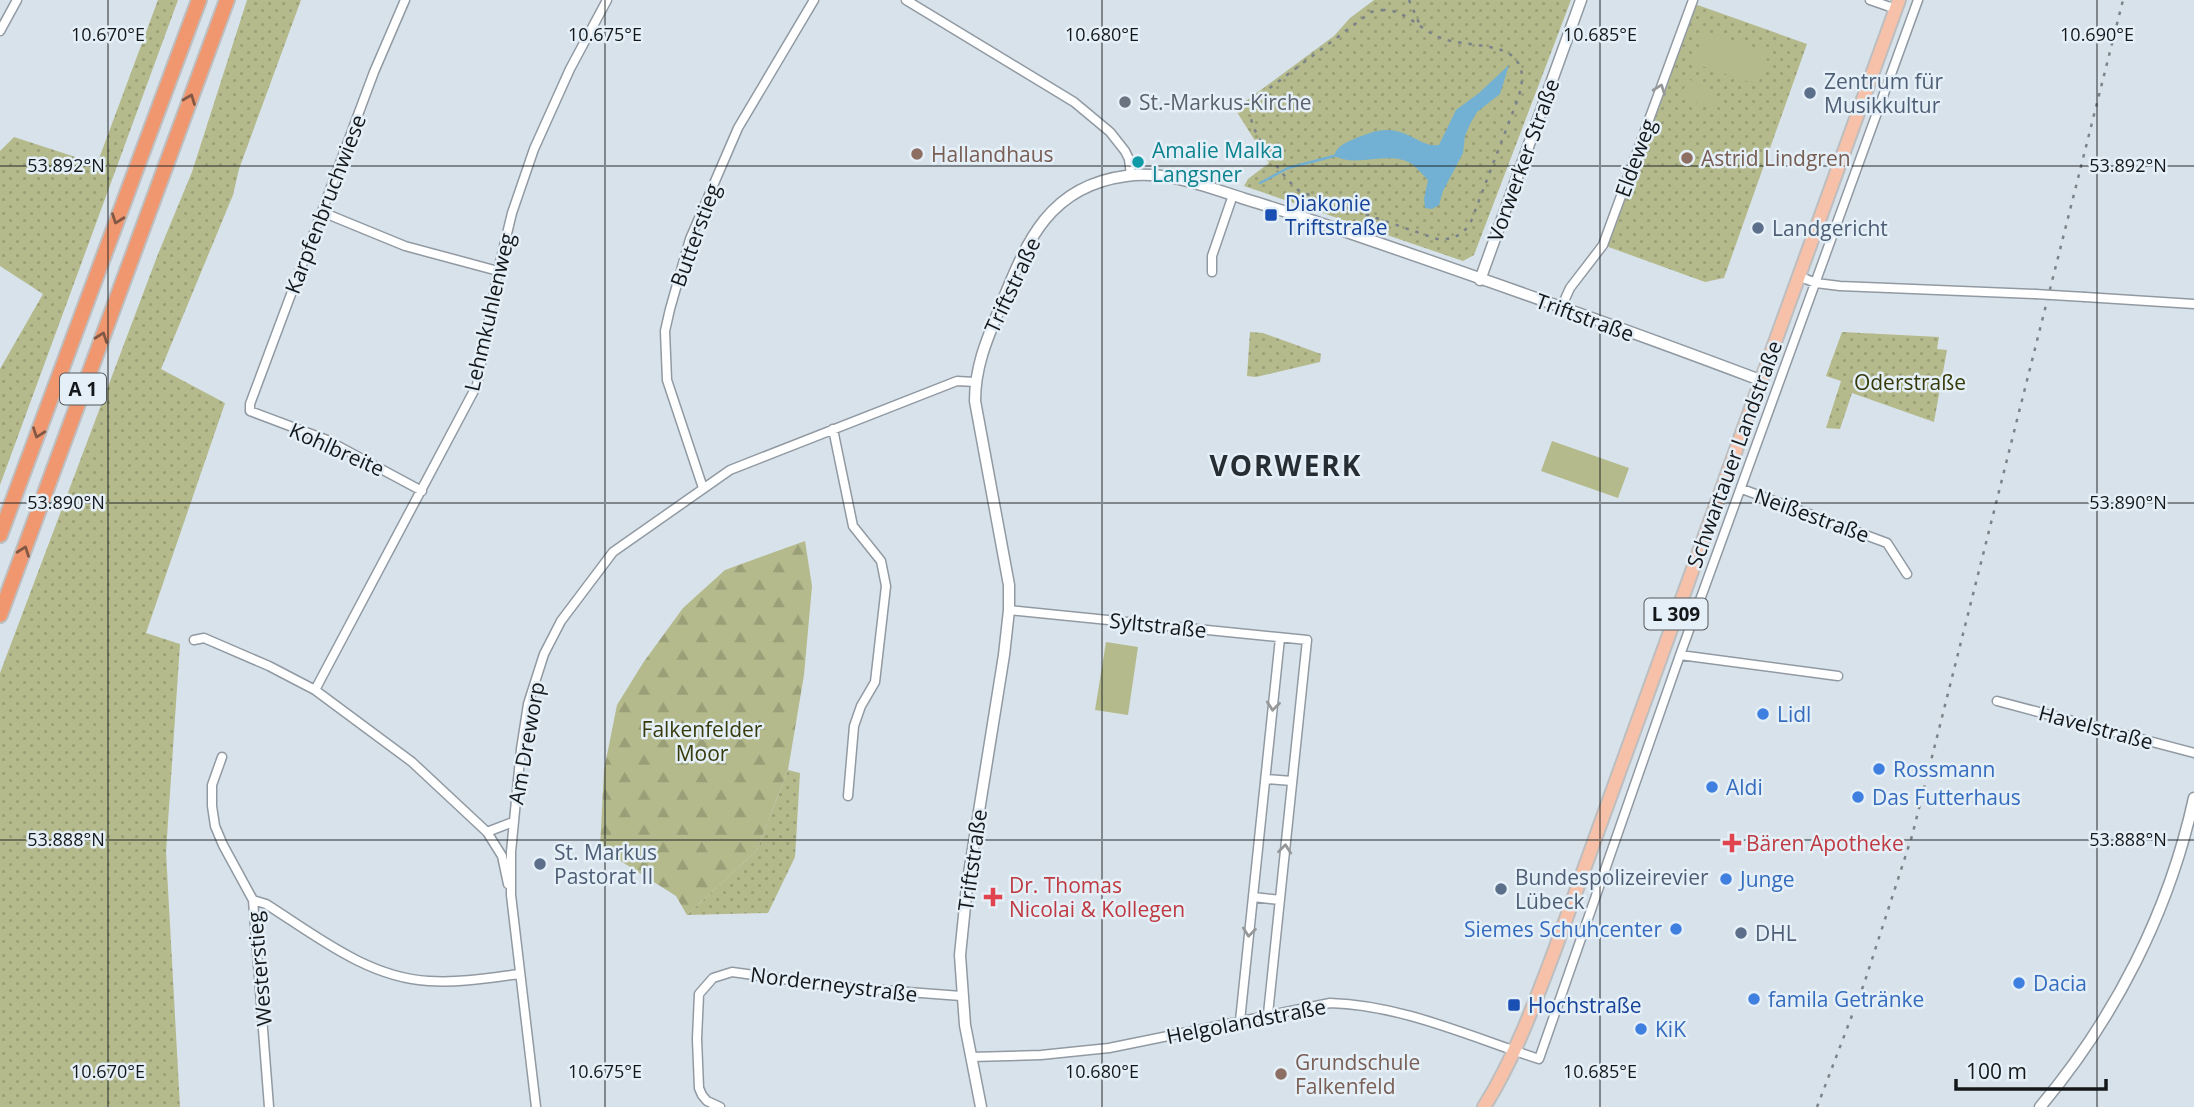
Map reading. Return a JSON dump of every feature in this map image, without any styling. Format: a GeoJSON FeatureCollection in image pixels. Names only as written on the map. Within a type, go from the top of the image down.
{"type":"FeatureCollection","features":[{"type":"Feature","properties":{"kind":"highway","name":"A 1"},"geometry":{"type":"LineString","coordinates":[[0,535],[199,0]]}},
{"type":"Feature","properties":{"kind":"highway","name":"A 1"},"geometry":{"type":"LineString","coordinates":[[0,615],[227,0]]}},
{"type":"Feature","properties":{"kind":"main road","name":"Schwartauer Landstraße"},"geometry":{"type":"LineString","coordinates":[[1515,1050],[1589,858],[1897,5]]}},
{"type":"Feature","properties":{"kind":"main road","name":"L 309"},"geometry":{"type":"LineString","coordinates":[[1484,1107],[1515,1050]]}},
{"type":"Feature","properties":{"kind":"street"},"geometry":{"type":"LineString","coordinates":[[0,31],[18,0]]}},
{"type":"Feature","properties":{"kind":"street","name":"Karpfenbruchwiese"},"geometry":{"type":"LineString","coordinates":[[250,411],[250,404],[374,72],[405,0]]}},
{"type":"Feature","properties":{"kind":"street","name":"Lehmkuhlenweg"},"geometry":{"type":"LineString","coordinates":[[315,691],[334,650],[477,385],[498,271],[512,213],[534,149],[570,69],[607,0]]}},
{"type":"Feature","properties":{"kind":"street","name":"Butterstieg"},"geometry":{"type":"LineString","coordinates":[[703,488],[667,380],[665,331],[670,309],[690,239],[738,128],[814,0]]}},
{"type":"Feature","properties":{"kind":"street"},"geometry":{"type":"LineString","coordinates":[[906,0],[1045,83],[1090,114],[1110,132],[1125,151],[1131,175]]}},
{"type":"Feature","properties":{"kind":"street","name":"Vorwerker Straße"},"geometry":{"type":"LineString","coordinates":[[1480,280],[1581,0]]}},
{"type":"Feature","properties":{"kind":"street"},"geometry":{"type":"LineString","coordinates":[[1870,0],[1897,5]]}},
{"type":"Feature","properties":{"kind":"street","name":"Schwartauer Landstraße"},"geometry":{"type":"LineString","coordinates":[[1515,1050],[1539,1059],[1548,1039],[1584,926],[1680,655],[1918,0]]}},
{"type":"Feature","properties":{"kind":"street","name":"Eldeweg"},"geometry":{"type":"LineString","coordinates":[[1561,308],[1570,288],[1603,245],[1692,1]]}},
{"type":"Feature","properties":{"kind":"street","name":"Triftstraße"},"geometry":{"type":"LineString","coordinates":[[981,1107],[961,996],[960,955],[967,886],[1004,655],[1009,585],[975,401],[975,383],[981,355],[1028,242],[1044,220],[1064,200],[1106,179],[1154,175],[1178,179],[1233,195],[1480,280],[1760,380]]}},
{"type":"Feature","properties":{"kind":"street"},"geometry":{"type":"LineString","coordinates":[[1212,272],[1212,256],[1233,195]]}},
{"type":"Feature","properties":{"kind":"street"},"geometry":{"type":"LineString","coordinates":[[322,212],[405,246],[498,271]]}},
{"type":"Feature","properties":{"kind":"street"},"geometry":{"type":"LineString","coordinates":[[1798,276],[1816,283],[1840,286],[2194,304]]}},
{"type":"Feature","properties":{"kind":"street","name":"Am Dreworp"},"geometry":{"type":"LineString","coordinates":[[536,1107],[511,895],[513,822],[528,704],[544,654],[561,621],[613,552],[730,470],[957,381],[975,383]]}},
{"type":"Feature","properties":{"kind":"street","name":"Kohlbreite"},"geometry":{"type":"LineString","coordinates":[[250,411],[327,440],[422,491]]}},
{"type":"Feature","properties":{"kind":"street"},"geometry":{"type":"LineString","coordinates":[[833,429],[853,526],[881,561],[887,586],[875,682],[853,726],[848,796]]}},
{"type":"Feature","properties":{"kind":"street","name":"Neißestraße"},"geometry":{"type":"LineString","coordinates":[[1742,489],[1887,543],[1906,574]]}},
{"type":"Feature","properties":{"kind":"street","name":"Syltstraße"},"geometry":{"type":"LineString","coordinates":[[1009,610],[1307,640],[1292,781]]}},
{"type":"Feature","properties":{"kind":"street"},"geometry":{"type":"LineString","coordinates":[[194,640],[204,638],[269,666],[315,691],[412,762],[487,832],[502,856],[511,895]]}},
{"type":"Feature","properties":{"kind":"street"},"geometry":{"type":"LineString","coordinates":[[1240,1020],[1280,638]]}},
{"type":"Feature","properties":{"kind":"street"},"geometry":{"type":"LineString","coordinates":[[1680,655],[1838,676]]}},
{"type":"Feature","properties":{"kind":"street","name":"Havelstraße"},"geometry":{"type":"LineString","coordinates":[[1997,701],[2194,753]]}},
{"type":"Feature","properties":{"kind":"street","name":"Westerstieg"},"geometry":{"type":"LineString","coordinates":[[222,757],[212,785],[215,826],[253,900],[269,1107]]}},
{"type":"Feature","properties":{"kind":"street"},"geometry":{"type":"LineString","coordinates":[[1266,779],[1292,781],[1268,1014]]}},
{"type":"Feature","properties":{"kind":"street"},"geometry":{"type":"LineString","coordinates":[[2040,1107],[2085,1049],[2153,928],[2185,842],[2194,798]]}},
{"type":"Feature","properties":{"kind":"street"},"geometry":{"type":"LineString","coordinates":[[487,832],[513,822]]}},
{"type":"Feature","properties":{"kind":"street"},"geometry":{"type":"LineString","coordinates":[[1253,897],[1280,900]]}},
{"type":"Feature","properties":{"kind":"street"},"geometry":{"type":"LineString","coordinates":[[253,900],[266,904],[374,969],[402,978],[458,981],[519,974]]}},
{"type":"Feature","properties":{"kind":"street","name":"Norderneystraße"},"geometry":{"type":"LineString","coordinates":[[720,1107],[707,1101],[699,1088],[698,1007],[699,994],[705,985],[719,975],[732,971],[842,987],[961,996]]}},
{"type":"Feature","properties":{"kind":"street","name":"Helgolandstraße"},"geometry":{"type":"LineString","coordinates":[[971,1057],[1041,1055],[1109,1048],[1330,1003],[1356,1004],[1405,1015],[1515,1050]]}},
{"type":"Feature","properties":{"kind":"green space"},"geometry":{"type":"Polygon","coordinates":[[[158,0],[178,0],[0,485],[0,369],[43,294],[0,266],[0,151],[14,137],[97,164],[158,0]]]}},
{"type":"Feature","properties":{"kind":"green space"},"geometry":{"type":"Polygon","coordinates":[[[247,0],[301,0],[239,169],[233,195],[161,369],[225,403],[146,633],[180,644],[166,852],[180,1107],[0,1107],[0,673],[158,254],[192,172],[247,0]]]}},
{"type":"Feature","properties":{"kind":"green space"},"geometry":{"type":"Polygon","coordinates":[[[1374,0],[1571,0],[1474,255],[1463,261],[1244,186],[1248,179],[1269,163],[1235,109],[1334,36],[1350,18],[1374,0]]]}},
{"type":"Feature","properties":{"kind":"green space"},"geometry":{"type":"Polygon","coordinates":[[[1692,3],[1807,44],[1724,278],[1705,282],[1603,245],[1692,3]]]}},
{"type":"Feature","properties":{"kind":"green space"},"geometry":{"type":"Polygon","coordinates":[[[1705,31],[1769,53],[1758,85],[1693,63],[1705,31]]]}},
{"type":"Feature","properties":{"kind":"green space"},"geometry":{"type":"Polygon","coordinates":[[[1688,79],[1718,92],[1711,108],[1681,96],[1688,79]]]}},
{"type":"Feature","properties":{"kind":"green space"},"geometry":{"type":"Polygon","coordinates":[[[1250,332],[1263,333],[1321,354],[1320,362],[1256,377],[1247,376],[1250,332]]]}},
{"type":"Feature","properties":{"kind":"green space","name":"Oderstraße"},"geometry":{"type":"Polygon","coordinates":[[[1842,332],[1939,337],[1937,349],[1947,350],[1934,422],[1852,393],[1840,429],[1826,428],[1841,381],[1826,376],[1842,332]]]}},
{"type":"Feature","properties":{"kind":"green space"},"geometry":{"type":"Polygon","coordinates":[[[1552,441],[1629,468],[1618,498],[1541,471],[1552,441]]]}},
{"type":"Feature","properties":{"kind":"green space","name":"Falkenfelder Moor"},"geometry":{"type":"Polygon","coordinates":[[[805,541],[812,586],[804,675],[788,770],[757,850],[687,915],[676,896],[600,848],[604,770],[617,705],[643,663],[683,608],[725,570],[805,541]]]}},
{"type":"Feature","properties":{"kind":"green space"},"geometry":{"type":"Polygon","coordinates":[[[1106,642],[1138,647],[1128,715],[1095,710],[1106,642]]]}},
{"type":"Feature","properties":{"kind":"green space"},"geometry":{"type":"Polygon","coordinates":[[[788,770],[800,773],[795,857],[768,913],[687,915],[757,850],[788,770]]]}},
{"type":"Feature","properties":{"kind":"water"},"geometry":{"type":"Polygon","coordinates":[[[1509,65],[1500,94],[1477,112],[1470,124],[1463,153],[1443,191],[1439,205],[1432,209],[1425,208],[1428,180],[1412,164],[1394,159],[1353,160],[1334,156],[1339,147],[1348,142],[1384,130],[1397,131],[1425,143],[1439,145],[1456,110],[1509,65]]]}},
{"type":"Feature","properties":{"kind":"waterway"},"geometry":{"type":"LineString","coordinates":[[1260,183],[1288,168],[1334,156]]}},
{"type":"Feature","properties":{"kind":"railway"},"geometry":{"type":"LineString","coordinates":[[1409,0],[1419,23]]}},
{"type":"Feature","properties":{"kind":"railway"},"geometry":{"type":"LineString","coordinates":[[1817,1107],[1864,984],[1912,836],[2123,0]]}},
{"type":"Feature","properties":{"kind":"railway"},"geometry":{"type":"LineString","coordinates":[[1382,10],[1399,13],[1444,39],[1502,51],[1516,60],[1521,68],[1519,96],[1470,224],[1452,238],[1437,239],[1301,192],[1279,169],[1253,126],[1251,110],[1263,93],[1371,12],[1382,10]]}},
{"type":"Feature","properties":{"kind":"place","name":"Zentrum für Musikkultur"},"geometry":{"type":"Point","coordinates":[1810,93]}},
{"type":"Feature","properties":{"kind":"place","name":"St.-Markus-Kirche"},"geometry":{"type":"Point","coordinates":[1125,102]}},
{"type":"Feature","properties":{"kind":"place","name":"Hallandhaus"},"geometry":{"type":"Point","coordinates":[917,154]}},
{"type":"Feature","properties":{"kind":"place","name":"Astrid Lindgren"},"geometry":{"type":"Point","coordinates":[1687,158]}},
{"type":"Feature","properties":{"kind":"place","name":"Amalie Malka Langsner"},"geometry":{"type":"Point","coordinates":[1138,162]}},
{"type":"Feature","properties":{"kind":"place","name":"Diakonie Triftstraße"},"geometry":{"type":"Point","coordinates":[1271,215]}},
{"type":"Feature","properties":{"kind":"place","name":"Landgericht"},"geometry":{"type":"Point","coordinates":[1758,228]}},
{"type":"Feature","properties":{"kind":"place","name":"Lidl"},"geometry":{"type":"Point","coordinates":[1763,714]}},
{"type":"Feature","properties":{"kind":"place","name":"Rossmann"},"geometry":{"type":"Point","coordinates":[1879,769]}},
{"type":"Feature","properties":{"kind":"place","name":"Aldi"},"geometry":{"type":"Point","coordinates":[1712,787]}},
{"type":"Feature","properties":{"kind":"place","name":"Das Futterhaus"},"geometry":{"type":"Point","coordinates":[1858,797]}},
{"type":"Feature","properties":{"kind":"place","name":"Bären Apotheke"},"geometry":{"type":"Point","coordinates":[1732,843]}},
{"type":"Feature","properties":{"kind":"place","name":"St. Markus Pastorat II"},"geometry":{"type":"Point","coordinates":[540,864]}},
{"type":"Feature","properties":{"kind":"place","name":"Junge"},"geometry":{"type":"Point","coordinates":[1726,879]}},
{"type":"Feature","properties":{"kind":"place","name":"Bundespolizeirevier Lübeck"},"geometry":{"type":"Point","coordinates":[1501,889]}},
{"type":"Feature","properties":{"kind":"place","name":"Dr. Thomas Nicolai & Kollegen"},"geometry":{"type":"Point","coordinates":[993,897]}},
{"type":"Feature","properties":{"kind":"place","name":"Siemes Schuhcenter"},"geometry":{"type":"Point","coordinates":[1676,929]}},
{"type":"Feature","properties":{"kind":"place","name":"DHL"},"geometry":{"type":"Point","coordinates":[1741,933]}},
{"type":"Feature","properties":{"kind":"place","name":"Dacia"},"geometry":{"type":"Point","coordinates":[2019,983]}},
{"type":"Feature","properties":{"kind":"place","name":"famila Getränke"},"geometry":{"type":"Point","coordinates":[1754,999]}},
{"type":"Feature","properties":{"kind":"place","name":"Hochstraße"},"geometry":{"type":"Point","coordinates":[1514,1005]}},
{"type":"Feature","properties":{"kind":"place","name":"KiK"},"geometry":{"type":"Point","coordinates":[1641,1029]}},
{"type":"Feature","properties":{"kind":"place","name":"Grundschule Falkenfeld"},"geometry":{"type":"Point","coordinates":[1281,1074]}},
{"type":"Feature","properties":{"kind":"district","name":"VORWERK"},"geometry":{"type":"Point","coordinates":[1286,465]}}]}
